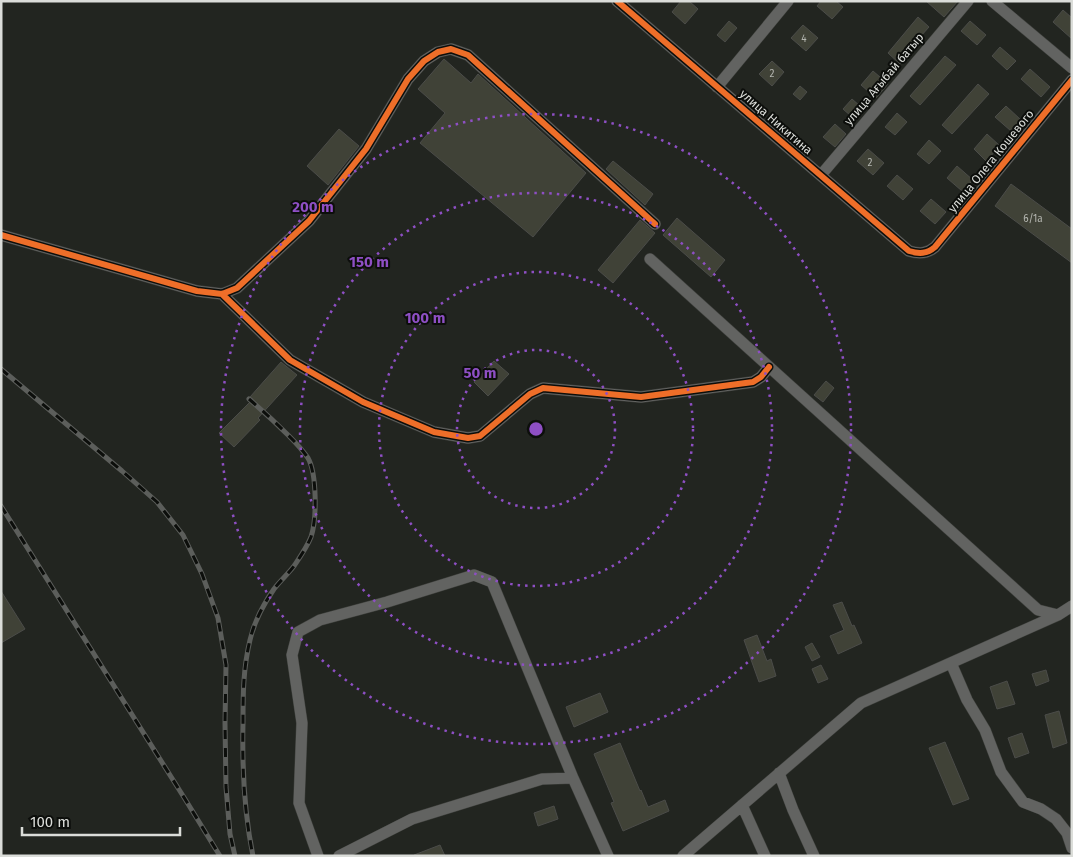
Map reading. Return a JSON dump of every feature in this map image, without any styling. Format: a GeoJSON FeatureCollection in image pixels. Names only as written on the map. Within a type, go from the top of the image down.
{"type":"FeatureCollection","features":[{"type":"Feature","properties":{"kind":"street","name":"улица Никитина"},"geometry":{"type":"LineString","coordinates":[[617,1],[909,251],[924,253]]}},
{"type":"Feature","properties":{"kind":"street"},"geometry":{"type":"LineString","coordinates":[[717,87],[788,1]]}},
{"type":"Feature","properties":{"kind":"street","name":"улица Ағыбай батыр"},"geometry":{"type":"LineString","coordinates":[[821,175],[968,1]]}},
{"type":"Feature","properties":{"kind":"street"},"geometry":{"type":"LineString","coordinates":[[992,1],[1072,68]]}},
{"type":"Feature","properties":{"kind":"street"},"geometry":{"type":"LineString","coordinates":[[1,236],[198,291],[222,294],[237,288],[309,221],[366,149],[408,79],[424,61],[438,52],[451,49],[468,55],[655,224]]}},
{"type":"Feature","properties":{"kind":"street","name":"улица Олега Кошевого"},"geometry":{"type":"LineString","coordinates":[[924,253],[935,247],[1072,80]]}},
{"type":"Feature","properties":{"kind":"street"},"geometry":{"type":"LineString","coordinates":[[650,260],[1038,610],[1058,615]]}},
{"type":"Feature","properties":{"kind":"street"},"geometry":{"type":"LineString","coordinates":[[222,294],[290,360],[363,402],[434,432],[468,438],[480,436],[530,394],[543,388],[641,397],[754,382],[769,367]]}},
{"type":"Feature","properties":{"kind":"street"},"geometry":{"type":"LineString","coordinates":[[318,856],[299,803],[302,723],[292,655],[298,632],[320,620],[474,575],[492,582],[573,778],[608,856]]}},
{"type":"Feature","properties":{"kind":"street"},"geometry":{"type":"LineString","coordinates":[[683,856],[861,703],[1058,615],[1072,606]]}},
{"type":"Feature","properties":{"kind":"street"},"geometry":{"type":"LineString","coordinates":[[951,663],[967,700],[985,730],[1000,772],[1023,802],[1041,809],[1056,819],[1067,833],[1072,848]]}},
{"type":"Feature","properties":{"kind":"street"},"geometry":{"type":"LineString","coordinates":[[779,773],[814,856]]}},
{"type":"Feature","properties":{"kind":"street"},"geometry":{"type":"LineString","coordinates":[[339,856],[412,819],[542,780],[573,778]]}},
{"type":"Feature","properties":{"kind":"street"},"geometry":{"type":"LineString","coordinates":[[742,805],[765,856]]}},
{"type":"Feature","properties":{"kind":"building"},"geometry":{"type":"Polygon","coordinates":[[[681,1],[689,1],[698,9],[685,24],[672,12],[681,1]]]}},
{"type":"Feature","properties":{"kind":"building"},"geometry":{"type":"Polygon","coordinates":[[[821,1],[836,1],[843,7],[832,19],[817,6],[821,1]]]}},
{"type":"Feature","properties":{"kind":"building"},"geometry":{"type":"Polygon","coordinates":[[[926,1],[958,1],[944,17],[926,1]]]}},
{"type":"Feature","properties":{"kind":"building"},"geometry":{"type":"Polygon","coordinates":[[[1063,10],[1072,18],[1072,39],[1053,22],[1063,10]]]}},
{"type":"Feature","properties":{"kind":"building"},"geometry":{"type":"Polygon","coordinates":[[[918,17],[929,27],[911,47],[913,49],[900,64],[888,53],[918,17]]]}},
{"type":"Feature","properties":{"kind":"building"},"geometry":{"type":"Polygon","coordinates":[[[729,21],[737,28],[725,42],[717,35],[729,21]]]}},
{"type":"Feature","properties":{"kind":"building"},"geometry":{"type":"Polygon","coordinates":[[[970,21],[986,35],[977,45],[961,31],[970,21]]]}},
{"type":"Feature","properties":{"kind":"building"},"geometry":{"type":"Polygon","coordinates":[[[803,25],[818,38],[806,51],[791,38],[803,25]]]}},
{"type":"Feature","properties":{"kind":"building"},"geometry":{"type":"Polygon","coordinates":[[[1000,47],[1016,61],[1007,70],[992,56],[1000,47]]]}},
{"type":"Feature","properties":{"kind":"building"},"geometry":{"type":"Polygon","coordinates":[[[945,56],[956,65],[920,105],[910,96],[945,56]]]}},
{"type":"Feature","properties":{"kind":"building"},"geometry":{"type":"Polygon","coordinates":[[[444,59],[471,83],[478,74],[586,173],[533,237],[420,143],[445,113],[418,89],[444,59]]]}},
{"type":"Feature","properties":{"kind":"building"},"geometry":{"type":"Polygon","coordinates":[[[772,61],[784,72],[772,86],[759,74],[772,61]]]}},
{"type":"Feature","properties":{"kind":"building"},"geometry":{"type":"Polygon","coordinates":[[[1030,69],[1050,87],[1041,97],[1021,79],[1030,69]]]}},
{"type":"Feature","properties":{"kind":"building"},"geometry":{"type":"Polygon","coordinates":[[[873,71],[888,84],[876,98],[861,85],[873,71]]]}},
{"type":"Feature","properties":{"kind":"building"},"geometry":{"type":"Polygon","coordinates":[[[978,84],[989,94],[952,134],[942,125],[978,84]]]}},
{"type":"Feature","properties":{"kind":"building"},"geometry":{"type":"Polygon","coordinates":[[[800,86],[807,92],[800,100],[793,94],[800,86]]]}},
{"type":"Feature","properties":{"kind":"building"},"geometry":{"type":"Polygon","coordinates":[[[852,99],[860,106],[851,116],[843,109],[852,99]]]}},
{"type":"Feature","properties":{"kind":"building"},"geometry":{"type":"Polygon","coordinates":[[[1006,106],[1021,120],[1011,131],[995,117],[1006,106]]]}},
{"type":"Feature","properties":{"kind":"building"},"geometry":{"type":"Polygon","coordinates":[[[897,113],[907,122],[895,135],[885,127],[897,113]]]}},
{"type":"Feature","properties":{"kind":"building"},"geometry":{"type":"Polygon","coordinates":[[[835,124],[846,134],[835,147],[823,137],[835,124]]]}},
{"type":"Feature","properties":{"kind":"building"},"geometry":{"type":"Polygon","coordinates":[[[339,129],[359,146],[328,185],[307,166],[339,129]]]}},
{"type":"Feature","properties":{"kind":"building"},"geometry":{"type":"Polygon","coordinates":[[[987,134],[1000,146],[986,161],[974,149],[987,134]]]}},
{"type":"Feature","properties":{"kind":"building"},"geometry":{"type":"Polygon","coordinates":[[[929,140],[941,151],[929,164],[917,154],[929,140]]]}},
{"type":"Feature","properties":{"kind":"building"},"geometry":{"type":"Polygon","coordinates":[[[868,149],[884,163],[873,175],[857,161],[868,149]]]}},
{"type":"Feature","properties":{"kind":"building"},"geometry":{"type":"Polygon","coordinates":[[[613,161],[653,194],[645,205],[606,169],[613,161]]]}},
{"type":"Feature","properties":{"kind":"building"},"geometry":{"type":"Polygon","coordinates":[[[957,166],[973,180],[962,191],[947,178],[957,166]]]}},
{"type":"Feature","properties":{"kind":"building"},"geometry":{"type":"Polygon","coordinates":[[[897,175],[913,189],[903,200],[887,186],[897,175]]]}},
{"type":"Feature","properties":{"kind":"building"},"geometry":{"type":"Polygon","coordinates":[[[1011,184],[1072,229],[1072,263],[995,206],[1011,184]]]}},
{"type":"Feature","properties":{"kind":"building"},"geometry":{"type":"Polygon","coordinates":[[[931,199],[946,212],[935,224],[920,211],[931,199]]]}},
{"type":"Feature","properties":{"kind":"building"},"geometry":{"type":"Polygon","coordinates":[[[677,218],[725,260],[711,277],[663,235],[677,218]]]}},
{"type":"Feature","properties":{"kind":"building"},"geometry":{"type":"Polygon","coordinates":[[[640,220],[655,233],[613,283],[598,270],[640,220]]]}},
{"type":"Feature","properties":{"kind":"building"},"geometry":{"type":"Polygon","coordinates":[[[494,361],[509,374],[488,396],[474,382],[494,361]]]}},
{"type":"Feature","properties":{"kind":"building"},"geometry":{"type":"Polygon","coordinates":[[[281,362],[297,375],[258,418],[260,420],[234,447],[219,433],[253,399],[250,397],[281,362]]]}},
{"type":"Feature","properties":{"kind":"building"},"geometry":{"type":"Polygon","coordinates":[[[826,381],[834,388],[823,402],[814,395],[826,381]]]}},
{"type":"Feature","properties":{"kind":"building"},"geometry":{"type":"Polygon","coordinates":[[[1,591],[25,629],[1,643],[1,591]]]}},
{"type":"Feature","properties":{"kind":"building"},"geometry":{"type":"Polygon","coordinates":[[[842,602],[852,626],[854,625],[862,643],[838,654],[830,636],[844,630],[833,605],[842,602]]]}},
{"type":"Feature","properties":{"kind":"building"},"geometry":{"type":"Polygon","coordinates":[[[757,635],[767,661],[771,659],[776,676],[759,682],[744,640],[757,635]]]}},
{"type":"Feature","properties":{"kind":"building"},"geometry":{"type":"Polygon","coordinates":[[[812,643],[820,657],[812,661],[805,647],[812,643]]]}},
{"type":"Feature","properties":{"kind":"building"},"geometry":{"type":"Polygon","coordinates":[[[821,665],[828,679],[818,683],[812,669],[821,665]]]}},
{"type":"Feature","properties":{"kind":"building"},"geometry":{"type":"Polygon","coordinates":[[[1046,670],[1049,681],[1036,686],[1032,674],[1046,670]]]}},
{"type":"Feature","properties":{"kind":"building"},"geometry":{"type":"Polygon","coordinates":[[[1007,681],[1015,704],[997,709],[990,687],[1007,681]]]}},
{"type":"Feature","properties":{"kind":"building"},"geometry":{"type":"Polygon","coordinates":[[[600,693],[608,712],[574,727],[566,707],[600,693]]]}},
{"type":"Feature","properties":{"kind":"building"},"geometry":{"type":"Polygon","coordinates":[[[1059,711],[1067,743],[1053,748],[1045,715],[1059,711]]]}},
{"type":"Feature","properties":{"kind":"building"},"geometry":{"type":"Polygon","coordinates":[[[1022,733],[1029,753],[1015,758],[1008,738],[1022,733]]]}},
{"type":"Feature","properties":{"kind":"building"},"geometry":{"type":"Polygon","coordinates":[[[945,742],[969,799],[953,805],[929,748],[945,742]]]}},
{"type":"Feature","properties":{"kind":"building"},"geometry":{"type":"Polygon","coordinates":[[[620,743],[648,807],[665,800],[669,811],[623,831],[611,803],[614,802],[594,754],[620,743]]]}},
{"type":"Feature","properties":{"kind":"building"},"geometry":{"type":"Polygon","coordinates":[[[554,806],[558,819],[538,826],[534,813],[554,806]]]}},
{"type":"Feature","properties":{"kind":"building"},"geometry":{"type":"Polygon","coordinates":[[[440,845],[445,856],[414,856],[414,855],[440,845]]]}},
{"type":"Feature","properties":{"kind":"railway"},"geometry":{"type":"LineString","coordinates":[[1,369],[157,502],[183,535],[202,574],[218,618],[226,665],[226,787],[230,834],[235,856]]}},
{"type":"Feature","properties":{"kind":"railway"},"geometry":{"type":"LineString","coordinates":[[249,399],[288,435],[308,458],[313,475],[315,497],[311,537],[294,566],[274,589],[263,607],[254,627],[248,651],[243,692],[243,757],[244,790],[253,856]]}},
{"type":"Feature","properties":{"kind":"railway"},"geometry":{"type":"LineString","coordinates":[[1,506],[220,856]]}},
{"type":"Feature","properties":{"kind":"cycle path"},"geometry":{"type":"LineString","coordinates":[[617,1],[909,251],[916,253],[923,253],[935,247],[1072,80]]}},
{"type":"Feature","properties":{"kind":"cycle path"},"geometry":{"type":"LineString","coordinates":[[1,235],[197,291],[222,294],[237,288],[309,221],[366,149],[408,79],[424,61],[438,52],[451,49],[468,55],[655,224]]}},
{"type":"Feature","properties":{"kind":"cycle path"},"geometry":{"type":"LineString","coordinates":[[222,294],[290,360],[363,402],[434,432],[468,438],[480,436],[530,394],[543,388],[641,397],[753,382],[761,377],[769,367]]}}]}
